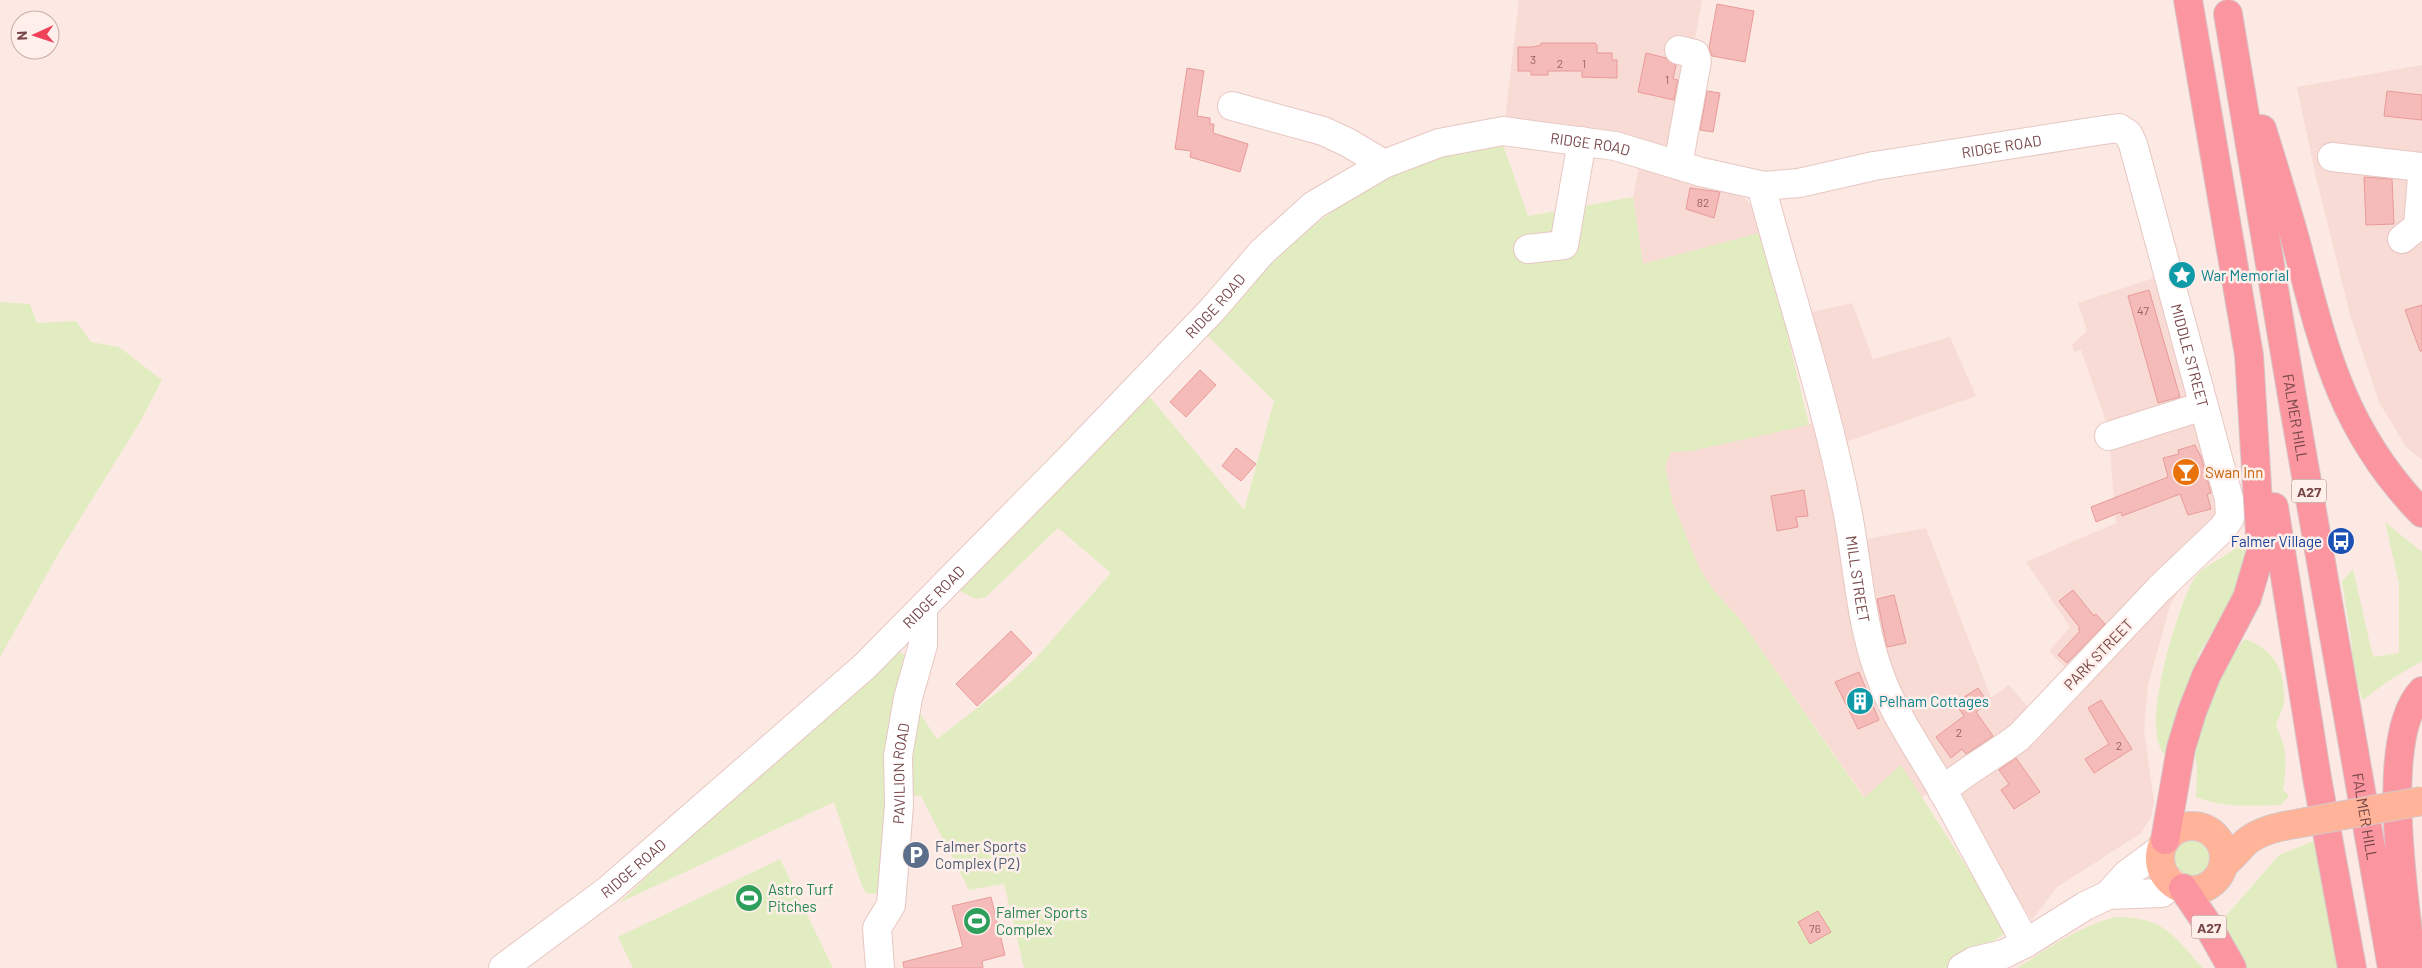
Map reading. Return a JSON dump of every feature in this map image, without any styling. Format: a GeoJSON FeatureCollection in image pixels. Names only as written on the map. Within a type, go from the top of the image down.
{"type":"FeatureCollection","features":[{"type":"Feature","properties":{"kind":"highway","name":"A27"},"geometry":{"type":"LineString","coordinates":[[2188,0],[2249,355],[2317,778],[2352,968]]}},
{"type":"Feature","properties":{"kind":"highway","name":"A27"},"geometry":{"type":"LineString","coordinates":[[2227,7],[2296,244],[2321,340],[2340,392],[2370,448],[2388,474],[2422,513]]}},
{"type":"Feature","properties":{"kind":"highway","name":"FALMER HILL"},"geometry":{"type":"LineString","coordinates":[[2227,7],[2290,386],[2392,968]]}},
{"type":"Feature","properties":{"kind":"highway","name":"A27"},"geometry":{"type":"LineString","coordinates":[[2163,844],[2182,748],[2192,712],[2206,676],[2247,598],[2261,551],[2249,355]]}},
{"type":"Feature","properties":{"kind":"highway"},"geometry":{"type":"LineString","coordinates":[[2412,968],[2399,832],[2398,761],[2403,724],[2411,705],[2422,690]]}},
{"type":"Feature","properties":{"kind":"highway","name":"A27"},"geometry":{"type":"LineString","coordinates":[[2178,886],[2206,922],[2232,968]]}},
{"type":"Feature","properties":{"kind":"main road"},"geometry":{"type":"LineString","coordinates":[[2208,830],[2222,845],[2223,865],[2220,874],[2212,882],[2198,889],[2178,886],[2162,868],[2163,844],[2172,833],[2187,826],[2198,827],[2232,836],[2262,832],[2422,801]]}},
{"type":"Feature","properties":{"kind":"main road"},"geometry":{"type":"LineString","coordinates":[[2223,865],[2235,856],[2245,843],[2262,832]]}},
{"type":"Feature","properties":{"kind":"street"},"geometry":{"type":"LineString","coordinates":[[1678,165],[1698,61],[1695,54],[1679,50]]}},
{"type":"Feature","properties":{"kind":"street"},"geometry":{"type":"LineString","coordinates":[[1232,106],[1323,131],[1347,142],[1384,164]]}},
{"type":"Feature","properties":{"kind":"street","name":"RIDGE ROAD"},"geometry":{"type":"LineString","coordinates":[[503,968],[608,890],[865,666],[924,608],[1212,309],[1262,252],[1314,205],[1384,164],[1439,143],[1503,131],[1615,146],[1678,165],[1764,186],[1799,183],[1874,166],[2119,128]]}},
{"type":"Feature","properties":{"kind":"street","name":"MIDDLE STREET"},"geometry":{"type":"LineString","coordinates":[[2119,128],[2128,134],[2132,144],[2229,500]]}},
{"type":"Feature","properties":{"kind":"street"},"geometry":{"type":"LineString","coordinates":[[1528,249],[1564,245],[1582,141]]}},
{"type":"Feature","properties":{"kind":"street"},"geometry":{"type":"LineString","coordinates":[[2332,157],[2422,167]]}},
{"type":"Feature","properties":{"kind":"street"},"geometry":{"type":"LineString","coordinates":[[2402,238],[2418,226],[2422,176]]}},
{"type":"Feature","properties":{"kind":"street","name":"MILL STREET"},"geometry":{"type":"LineString","coordinates":[[1764,186],[1763,193],[1834,451],[1847,509],[1859,588],[1872,654],[1887,694],[1942,791],[2008,955]]}},
{"type":"Feature","properties":{"kind":"street"},"geometry":{"type":"LineString","coordinates":[[2109,436],[2203,406]]}},
{"type":"Feature","properties":{"kind":"street","name":"PARK STREET"},"geometry":{"type":"LineString","coordinates":[[1942,791],[1961,775],[1996,754],[2019,737],[2160,588],[2228,523],[2230,513],[2229,500]]}},
{"type":"Feature","properties":{"kind":"street","name":"PAVILION ROAD"},"geometry":{"type":"LineString","coordinates":[[880,968],[877,928],[891,905],[899,805],[898,756],[908,698],[922,645],[924,608]]}},
{"type":"Feature","properties":{"kind":"street"},"geometry":{"type":"LineString","coordinates":[[1962,968],[1974,961],[2008,955],[2085,906],[2108,894],[2127,874],[2163,844]]}},
{"type":"Feature","properties":{"kind":"street"},"geometry":{"type":"LineString","coordinates":[[2108,894],[2162,893],[2178,886]]}},
{"type":"Feature","properties":{"kind":"shaded area"},"geometry":{"type":"Polygon","coordinates":[[[1519,0],[1702,0],[1674,154],[1747,200],[1755,211],[1763,232],[1643,264],[1633,197],[1643,145],[1568,125],[1505,120],[1519,0]]]}},
{"type":"Feature","properties":{"kind":"shaded area"},"geometry":{"type":"Polygon","coordinates":[[[2422,65],[2422,460],[2406,447],[2379,402],[2351,318],[2316,177],[2297,87],[2422,65]]]}},
{"type":"Feature","properties":{"kind":"shaded area"},"geometry":{"type":"Polygon","coordinates":[[[2160,276],[2227,511],[2170,605],[2148,685],[2144,730],[2154,802],[2151,817],[2140,834],[2057,887],[2032,920],[1944,783],[1922,797],[1914,799],[1881,821],[1739,618],[1715,592],[1700,570],[1672,501],[1665,465],[1671,452],[1691,451],[1836,418],[1809,313],[1852,303],[1873,359],[1950,337],[1976,396],[1843,443],[1867,539],[1926,528],[1991,698],[2009,685],[2031,711],[2068,671],[2049,651],[2070,627],[2026,562],[2116,523],[2108,427],[2081,350],[2074,352],[2072,345],[2087,331],[2078,303],[2160,276]]]}},
{"type":"Feature","properties":{"kind":"green space"},"geometry":{"type":"Polygon","coordinates":[[[1503,145],[1528,216],[1633,197],[1643,264],[1763,232],[1809,425],[1691,451],[1671,452],[1665,465],[1672,501],[1700,570],[1715,592],[1739,618],[1864,798],[1901,765],[2008,931],[1955,968],[1024,968],[1004,884],[969,890],[921,796],[887,794],[881,894],[866,893],[862,886],[834,802],[619,903],[691,834],[896,650],[907,657],[915,706],[937,739],[1007,685],[1036,658],[1111,573],[1058,528],[986,597],[976,599],[958,590],[1141,400],[1149,396],[1244,510],[1274,401],[1205,333],[1250,284],[1312,226],[1371,184],[1431,158],[1503,145]]]}},
{"type":"Feature","properties":{"kind":"green space"},"geometry":{"type":"Polygon","coordinates":[[[0,302],[30,304],[37,323],[76,321],[91,342],[119,347],[162,380],[140,422],[60,551],[0,657],[0,302]]]}},
{"type":"Feature","properties":{"kind":"green space"},"geometry":{"type":"Polygon","coordinates":[[[2385,522],[2422,552],[2422,661],[2388,681],[2363,700],[2354,677],[2351,638],[2342,581],[2353,569],[2373,657],[2399,653],[2399,583],[2385,522]]]}},
{"type":"Feature","properties":{"kind":"green space"},"geometry":{"type":"Polygon","coordinates":[[[2247,542],[2250,547],[2245,576],[2198,656],[2199,664],[2171,751],[2165,755],[2158,742],[2156,722],[2158,697],[2170,643],[2185,597],[2195,577],[2202,570],[2237,546],[2247,542]]]}},
{"type":"Feature","properties":{"kind":"green space"},"geometry":{"type":"Polygon","coordinates":[[[2245,639],[2270,655],[2280,670],[2282,679],[2284,703],[2276,726],[2280,734],[2285,756],[2283,789],[2289,796],[2281,805],[2227,805],[2196,797],[2197,766],[2194,751],[2200,723],[2225,664],[2245,639]]]}},
{"type":"Feature","properties":{"kind":"green space"},"geometry":{"type":"Polygon","coordinates":[[[2321,838],[2343,968],[2241,968],[2219,924],[2279,855],[2321,838]]]}},
{"type":"Feature","properties":{"kind":"green space"},"geometry":{"type":"Polygon","coordinates":[[[2192,841],[2199,842],[2204,846],[2208,851],[2208,865],[2204,870],[2199,874],[2192,875],[2185,874],[2180,870],[2176,865],[2175,858],[2176,851],[2180,846],[2185,842],[2192,841]]]}},
{"type":"Feature","properties":{"kind":"green space","name":"Astro Turf Pitches"},"geometry":{"type":"Polygon","coordinates":[[[780,859],[833,968],[633,968],[618,937],[780,859]]]}},
{"type":"Feature","properties":{"kind":"green space"},"geometry":{"type":"Polygon","coordinates":[[[2116,917],[2146,920],[2157,924],[2175,937],[2203,968],[2017,968],[2077,932],[2116,917]]]}},
{"type":"Feature","properties":{"kind":"building"},"geometry":{"type":"Polygon","coordinates":[[[1717,4],[1754,11],[1745,62],[1712,56],[1709,48],[1717,4]]]}},
{"type":"Feature","properties":{"kind":"building"},"geometry":{"type":"Polygon","coordinates":[[[1541,43],[1595,43],[1597,45],[1597,53],[1612,53],[1612,60],[1617,60],[1617,78],[1582,77],[1582,71],[1548,71],[1548,75],[1531,75],[1531,71],[1518,71],[1518,47],[1533,47],[1541,45],[1541,43]]]}},
{"type":"Feature","properties":{"kind":"building"},"geometry":{"type":"Polygon","coordinates":[[[1646,53],[1666,58],[1676,65],[1673,79],[1678,80],[1674,100],[1638,92],[1646,53]]]}},
{"type":"Feature","properties":{"kind":"building"},"geometry":{"type":"Polygon","coordinates":[[[1187,68],[1204,71],[1197,116],[1210,118],[1210,124],[1214,124],[1213,133],[1248,144],[1240,172],[1190,157],[1191,151],[1175,149],[1187,68]]]}},
{"type":"Feature","properties":{"kind":"building"},"geometry":{"type":"Polygon","coordinates":[[[1707,91],[1720,93],[1713,132],[1700,130],[1707,91]]]}},
{"type":"Feature","properties":{"kind":"building"},"geometry":{"type":"Polygon","coordinates":[[[2387,91],[2422,95],[2422,120],[2384,116],[2387,91]]]}},
{"type":"Feature","properties":{"kind":"building"},"geometry":{"type":"Polygon","coordinates":[[[2364,177],[2392,179],[2394,224],[2366,225],[2364,177]]]}},
{"type":"Feature","properties":{"kind":"building"},"geometry":{"type":"Polygon","coordinates":[[[1690,188],[1720,192],[1714,218],[1686,209],[1690,188]]]}},
{"type":"Feature","properties":{"kind":"building"},"geometry":{"type":"Polygon","coordinates":[[[2149,290],[2180,397],[2158,403],[2128,296],[2149,290]]]}},
{"type":"Feature","properties":{"kind":"building"},"geometry":{"type":"Polygon","coordinates":[[[2422,305],[2422,351],[2420,351],[2405,310],[2422,305]]]}},
{"type":"Feature","properties":{"kind":"building"},"geometry":{"type":"Polygon","coordinates":[[[1200,370],[1216,385],[1186,417],[1170,402],[1200,370]]]}},
{"type":"Feature","properties":{"kind":"building"},"geometry":{"type":"Polygon","coordinates":[[[2195,445],[2201,457],[2211,493],[2207,494],[2211,509],[2188,515],[2180,494],[2122,516],[2121,512],[2096,522],[2091,507],[2168,477],[2163,458],[2179,454],[2178,450],[2195,445]]]}},
{"type":"Feature","properties":{"kind":"building"},"geometry":{"type":"Polygon","coordinates":[[[1236,448],[1256,464],[1241,481],[1222,466],[1236,448]]]}},
{"type":"Feature","properties":{"kind":"building"},"geometry":{"type":"Polygon","coordinates":[[[1804,490],[1808,516],[1796,517],[1798,527],[1777,531],[1771,496],[1804,490]]]}},
{"type":"Feature","properties":{"kind":"building"},"geometry":{"type":"Polygon","coordinates":[[[2073,590],[2094,616],[2096,614],[2105,624],[2067,663],[2058,655],[2080,631],[2078,629],[2080,628],[2059,601],[2073,590]]]}},
{"type":"Feature","properties":{"kind":"building"},"geometry":{"type":"Polygon","coordinates":[[[1894,595],[1906,643],[1887,647],[1877,599],[1894,595]]]}},
{"type":"Feature","properties":{"kind":"building"},"geometry":{"type":"Polygon","coordinates":[[[1011,631],[1032,653],[977,706],[956,684],[1011,631]]]}},
{"type":"Feature","properties":{"kind":"building","name":"Pelham Cottages"},"geometry":{"type":"Polygon","coordinates":[[[1859,672],[1879,720],[1858,729],[1835,682],[1859,672]]]}},
{"type":"Feature","properties":{"kind":"building"},"geometry":{"type":"Polygon","coordinates":[[[1978,688],[1988,703],[1976,712],[1993,736],[1966,754],[1962,749],[1951,758],[1936,737],[1964,716],[1955,703],[1978,688]]]}},
{"type":"Feature","properties":{"kind":"building"},"geometry":{"type":"Polygon","coordinates":[[[2101,700],[2132,749],[2094,773],[2085,759],[2109,744],[2088,708],[2101,700]]]}},
{"type":"Feature","properties":{"kind":"building"},"geometry":{"type":"Polygon","coordinates":[[[2016,758],[2040,792],[2014,809],[2001,790],[2009,784],[1999,770],[2016,758]]]}},
{"type":"Feature","properties":{"kind":"building","name":"Falmer Sports Complex"},"geometry":{"type":"Polygon","coordinates":[[[991,897],[1005,955],[982,961],[983,968],[904,968],[903,962],[963,947],[952,906],[991,897]]]}},
{"type":"Feature","properties":{"kind":"building"},"geometry":{"type":"Polygon","coordinates":[[[1818,911],[1831,932],[1810,944],[1798,922],[1818,911]]]}},
{"type":"Feature","properties":{"kind":"place","name":"War Memorial"},"geometry":{"type":"Point","coordinates":[2182,275]}},
{"type":"Feature","properties":{"kind":"place","name":"Swan Inn"},"geometry":{"type":"Point","coordinates":[2186,472]}},
{"type":"Feature","properties":{"kind":"place","name":"Falmer Village"},"geometry":{"type":"Point","coordinates":[2341,541]}},
{"type":"Feature","properties":{"kind":"place","name":"Pelham Cottages"},"geometry":{"type":"Point","coordinates":[1860,701]}},
{"type":"Feature","properties":{"kind":"place","name":"Falmer Sports Complex (P2)"},"geometry":{"type":"Point","coordinates":[916,855]}},
{"type":"Feature","properties":{"kind":"place","name":"Astro Turf Pitches"},"geometry":{"type":"Point","coordinates":[749,898]}},
{"type":"Feature","properties":{"kind":"place","name":"Falmer Sports Complex"},"geometry":{"type":"Point","coordinates":[977,921]}}]}
